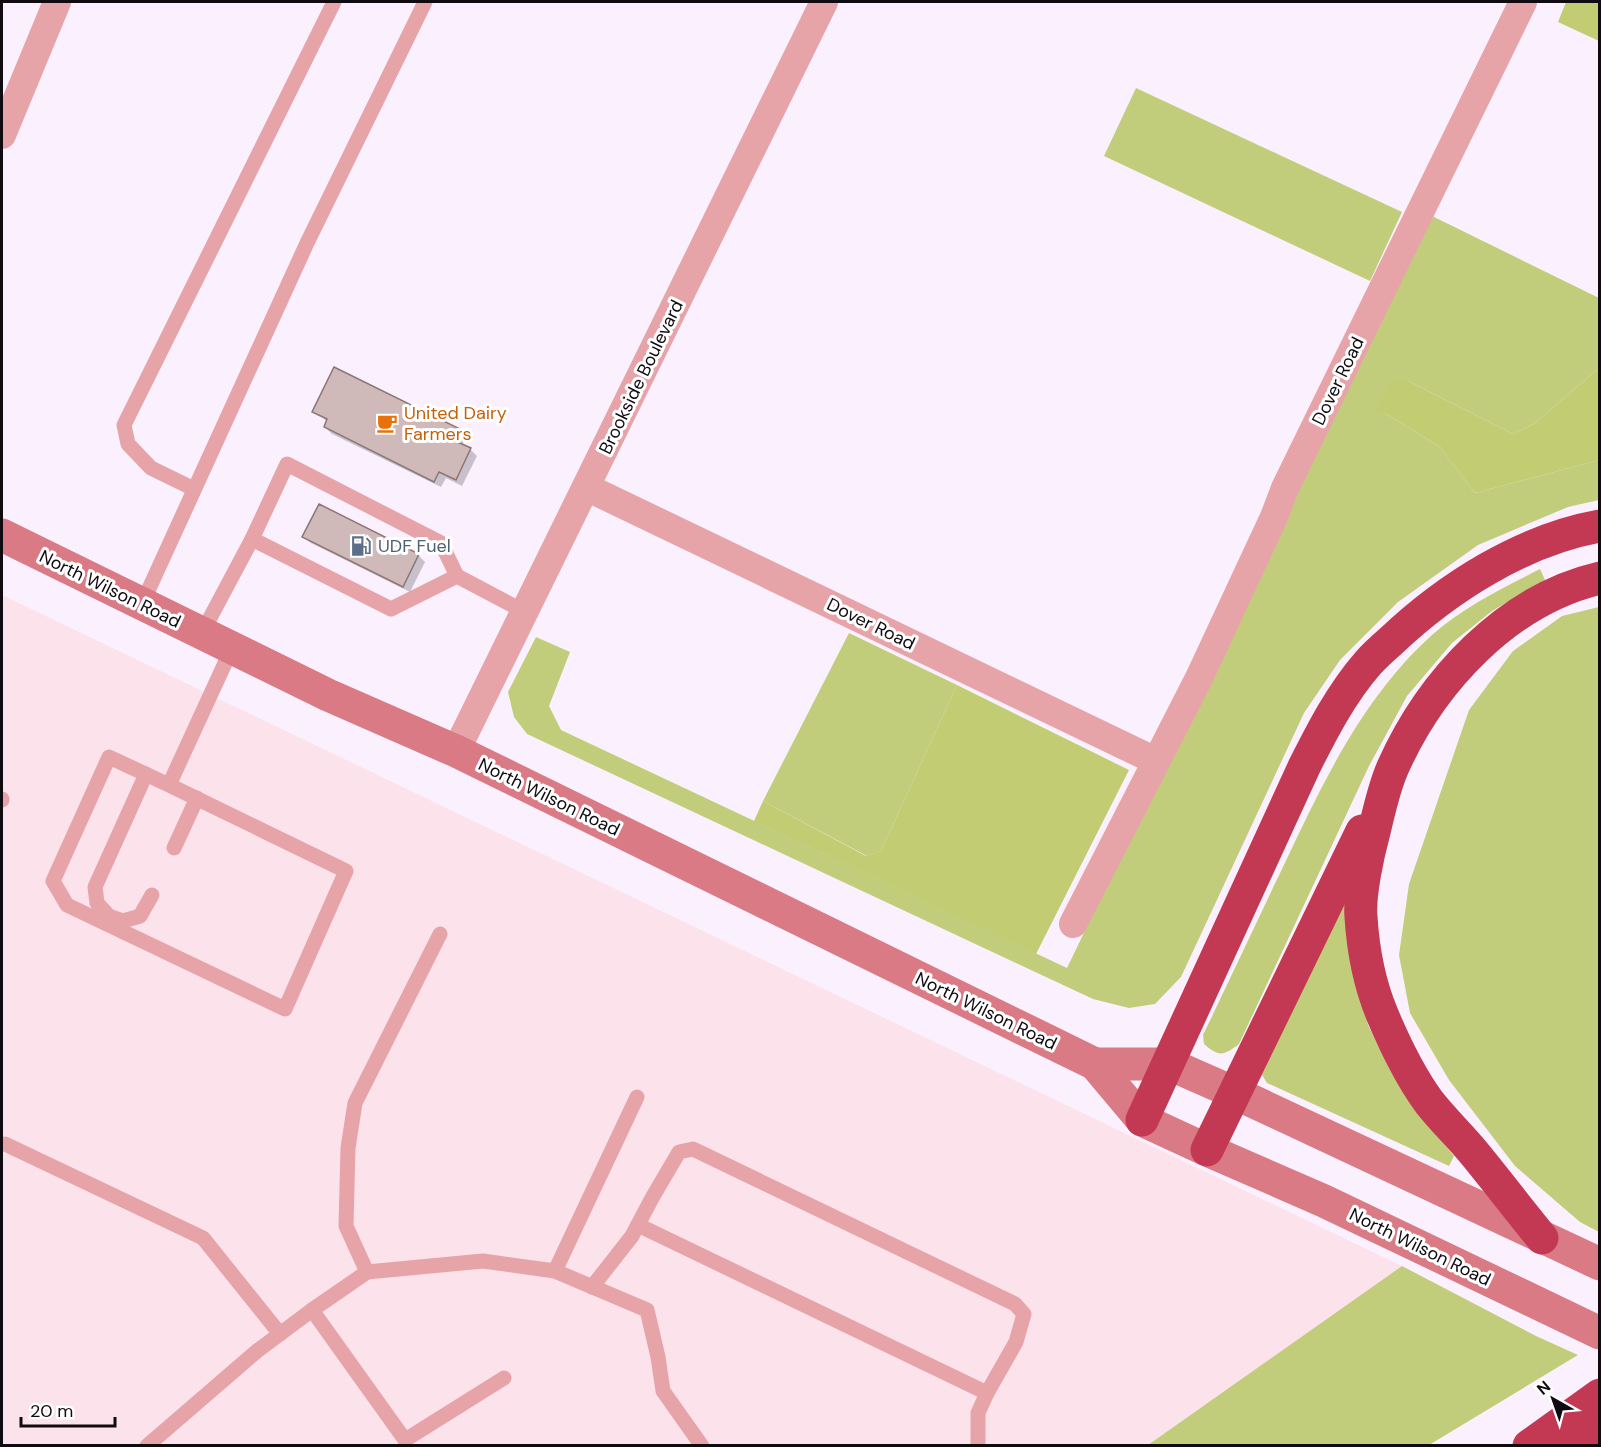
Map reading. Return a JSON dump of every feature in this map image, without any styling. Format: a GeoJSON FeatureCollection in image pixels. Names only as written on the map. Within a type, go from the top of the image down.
{"type":"FeatureCollection","features":[{"type":"Feature","properties":{"kind":"highway"},"geometry":{"type":"LineString","coordinates":[[1142,1120],[1304,767],[1329,717],[1368,663],[1418,616],[1469,580],[1527,548],[1599,526]]}},
{"type":"Feature","properties":{"kind":"highway"},"geometry":{"type":"LineString","coordinates":[[1207,1150],[1412,728],[1437,692],[1484,640],[1530,607],[1585,581],[1599,578]]}},
{"type":"Feature","properties":{"kind":"highway"},"geometry":{"type":"LineString","coordinates":[[1392,770],[1368,857],[1360,916],[1372,982],[1382,1013],[1410,1073],[1430,1103],[1555,1244]]}},
{"type":"Feature","properties":{"kind":"highway"},"geometry":{"type":"LineString","coordinates":[[1529,1446],[1599,1395]]}},
{"type":"Feature","properties":{"kind":"highway"},"geometry":{"type":"LineString","coordinates":[[1576,1446],[1599,1433]]}},
{"type":"Feature","properties":{"kind":"main road","name":"North Wilson Road"},"geometry":{"type":"LineString","coordinates":[[2,536],[328,695],[456,752],[1095,1064],[1142,1120],[1324,1200],[1599,1333]]}},
{"type":"Feature","properties":{"kind":"main road","name":"North Wilson Road"},"geometry":{"type":"LineString","coordinates":[[1095,1064],[1168,1064],[1235,1093],[1599,1264]]}},
{"type":"Feature","properties":{"kind":"street"},"geometry":{"type":"LineString","coordinates":[[2,135],[57,2]]}},
{"type":"Feature","properties":{"kind":"street","name":"Brookside Boulevard"},"geometry":{"type":"LineString","coordinates":[[456,752],[824,2]]}},
{"type":"Feature","properties":{"kind":"street","name":"Dover Road"},"geometry":{"type":"LineString","coordinates":[[1073,924],[1204,667],[1274,517],[1285,488],[1523,2]]}},
{"type":"Feature","properties":{"kind":"street","name":"Dover Road"},"geometry":{"type":"LineString","coordinates":[[586,487],[1156,761]]}},
{"type":"Feature","properties":{"kind":"lane"},"geometry":{"type":"LineString","coordinates":[[194,489],[151,468],[128,444],[124,425],[334,2]]}},
{"type":"Feature","properties":{"kind":"lane"},"geometry":{"type":"LineString","coordinates":[[142,604],[307,243],[425,2]]}},
{"type":"Feature","properties":{"kind":"lane"},"geometry":{"type":"LineString","coordinates":[[202,633],[252,539],[287,464],[441,543],[457,576],[525,612]]}},
{"type":"Feature","properties":{"kind":"lane"},"geometry":{"type":"LineString","coordinates":[[252,539],[391,609],[457,576]]}},
{"type":"Feature","properties":{"kind":"lane"},"geometry":{"type":"LineString","coordinates":[[169,785],[232,648]]}},
{"type":"Feature","properties":{"kind":"lane"},"geometry":{"type":"LineString","coordinates":[[110,757],[169,785],[346,871],[285,1009],[67,905],[57,889],[53,881],[110,757]]}},
{"type":"Feature","properties":{"kind":"lane"},"geometry":{"type":"LineString","coordinates":[[146,774],[95,887],[97,903],[109,915],[123,921],[140,916],[152,895]]}},
{"type":"Feature","properties":{"kind":"lane"},"geometry":{"type":"LineString","coordinates":[[174,848],[197,798]]}},
{"type":"Feature","properties":{"kind":"lane"},"geometry":{"type":"LineString","coordinates":[[368,1272],[346,1226],[348,1148],[355,1103],[440,934]]}},
{"type":"Feature","properties":{"kind":"lane"},"geometry":{"type":"LineString","coordinates":[[555,1271],[637,1097]]}},
{"type":"Feature","properties":{"kind":"lane"},"geometry":{"type":"LineString","coordinates":[[5,1144],[202,1238],[280,1334]]}},
{"type":"Feature","properties":{"kind":"lane"},"geometry":{"type":"LineString","coordinates":[[592,1287],[632,1236],[679,1152],[693,1149],[1015,1304],[1024,1314],[1016,1342],[978,1413],[978,1446]]}},
{"type":"Feature","properties":{"kind":"lane"},"geometry":{"type":"LineString","coordinates":[[638,1225],[987,1393]]}},
{"type":"Feature","properties":{"kind":"lane"},"geometry":{"type":"LineString","coordinates":[[147,1446],[257,1351],[368,1272],[483,1261],[555,1271],[646,1310],[658,1357],[663,1391],[702,1446]]}},
{"type":"Feature","properties":{"kind":"lane"},"geometry":{"type":"LineString","coordinates":[[312,1310],[405,1440],[504,1378]]}},
{"type":"Feature","properties":{"kind":"shaded area"},"geometry":{"type":"Polygon","coordinates":[[[2,595],[1402,1266],[1148,1445],[2,1445],[2,595]]]}},
{"type":"Feature","properties":{"kind":"green space"},"geometry":{"type":"Polygon","coordinates":[[[1566,2],[1599,2],[1599,41],[1558,22],[1566,2]]]}},
{"type":"Feature","properties":{"kind":"green space"},"geometry":{"type":"Polygon","coordinates":[[[1136,88],[1402,212],[1370,281],[1104,156],[1136,88]]]}},
{"type":"Feature","properties":{"kind":"green space"},"geometry":{"type":"Polygon","coordinates":[[[1430,215],[1599,298],[1599,368],[1534,424],[1513,434],[1408,381],[1385,413],[1440,447],[1475,493],[1599,460],[1599,500],[1568,507],[1478,545],[1398,602],[1340,660],[1304,713],[1181,977],[1155,1004],[1129,1008],[1093,999],[527,734],[514,717],[508,692],[536,637],[570,652],[549,706],[561,730],[1067,968],[1430,215]]]}},
{"type":"Feature","properties":{"kind":"green space"},"geometry":{"type":"Polygon","coordinates":[[[1599,368],[1599,460],[1475,493],[1440,447],[1385,413],[1374,414],[1390,381],[1408,381],[1513,434],[1534,424],[1599,368]]]}},
{"type":"Feature","properties":{"kind":"green space"},"geometry":{"type":"Polygon","coordinates":[[[1540,569],[1545,580],[1492,611],[1452,643],[1407,696],[1369,766],[1239,1044],[1225,1053],[1217,1053],[1209,1048],[1204,1044],[1203,1035],[1313,804],[1346,743],[1365,714],[1407,659],[1444,625],[1484,599],[1540,569]]]}},
{"type":"Feature","properties":{"kind":"green space"},"geometry":{"type":"Polygon","coordinates":[[[1600,607],[1599,1232],[1580,1222],[1515,1166],[1449,1080],[1410,1013],[1399,955],[1409,884],[1469,710],[1513,651],[1562,616],[1600,607]]]}},
{"type":"Feature","properties":{"kind":"green space"},"geometry":{"type":"Polygon","coordinates":[[[849,633],[957,685],[881,851],[867,856],[763,801],[849,633]]]}},
{"type":"Feature","properties":{"kind":"green space"},"geometry":{"type":"Polygon","coordinates":[[[957,685],[1129,770],[1036,954],[754,821],[763,801],[866,856],[881,851],[957,685]]]}},
{"type":"Feature","properties":{"kind":"green space"},"geometry":{"type":"Polygon","coordinates":[[[1347,890],[1350,951],[1368,1025],[1390,1070],[1414,1108],[1454,1156],[1449,1166],[1267,1083],[1262,1075],[1347,890]]]}},
{"type":"Feature","properties":{"kind":"green space"},"geometry":{"type":"Polygon","coordinates":[[[1402,1266],[1536,1336],[1578,1355],[1429,1445],[1148,1445],[1402,1266]]]}},
{"type":"Feature","properties":{"kind":"building","name":"United Dairy Farmers"},"geometry":{"type":"Polygon","coordinates":[[[334,367],[460,429],[455,441],[471,448],[456,480],[439,472],[434,482],[324,427],[327,419],[312,412],[334,367]]]}},
{"type":"Feature","properties":{"kind":"building","name":"UDF Fuel"},"geometry":{"type":"Polygon","coordinates":[[[319,504],[419,554],[403,587],[302,537],[319,504]]]}},
{"type":"Feature","properties":{"kind":"place","name":"United Dairy Farmers"},"geometry":{"type":"Point","coordinates":[387,423]}},
{"type":"Feature","properties":{"kind":"place","name":"UDF Fuel"},"geometry":{"type":"Point","coordinates":[361,546]}}]}
